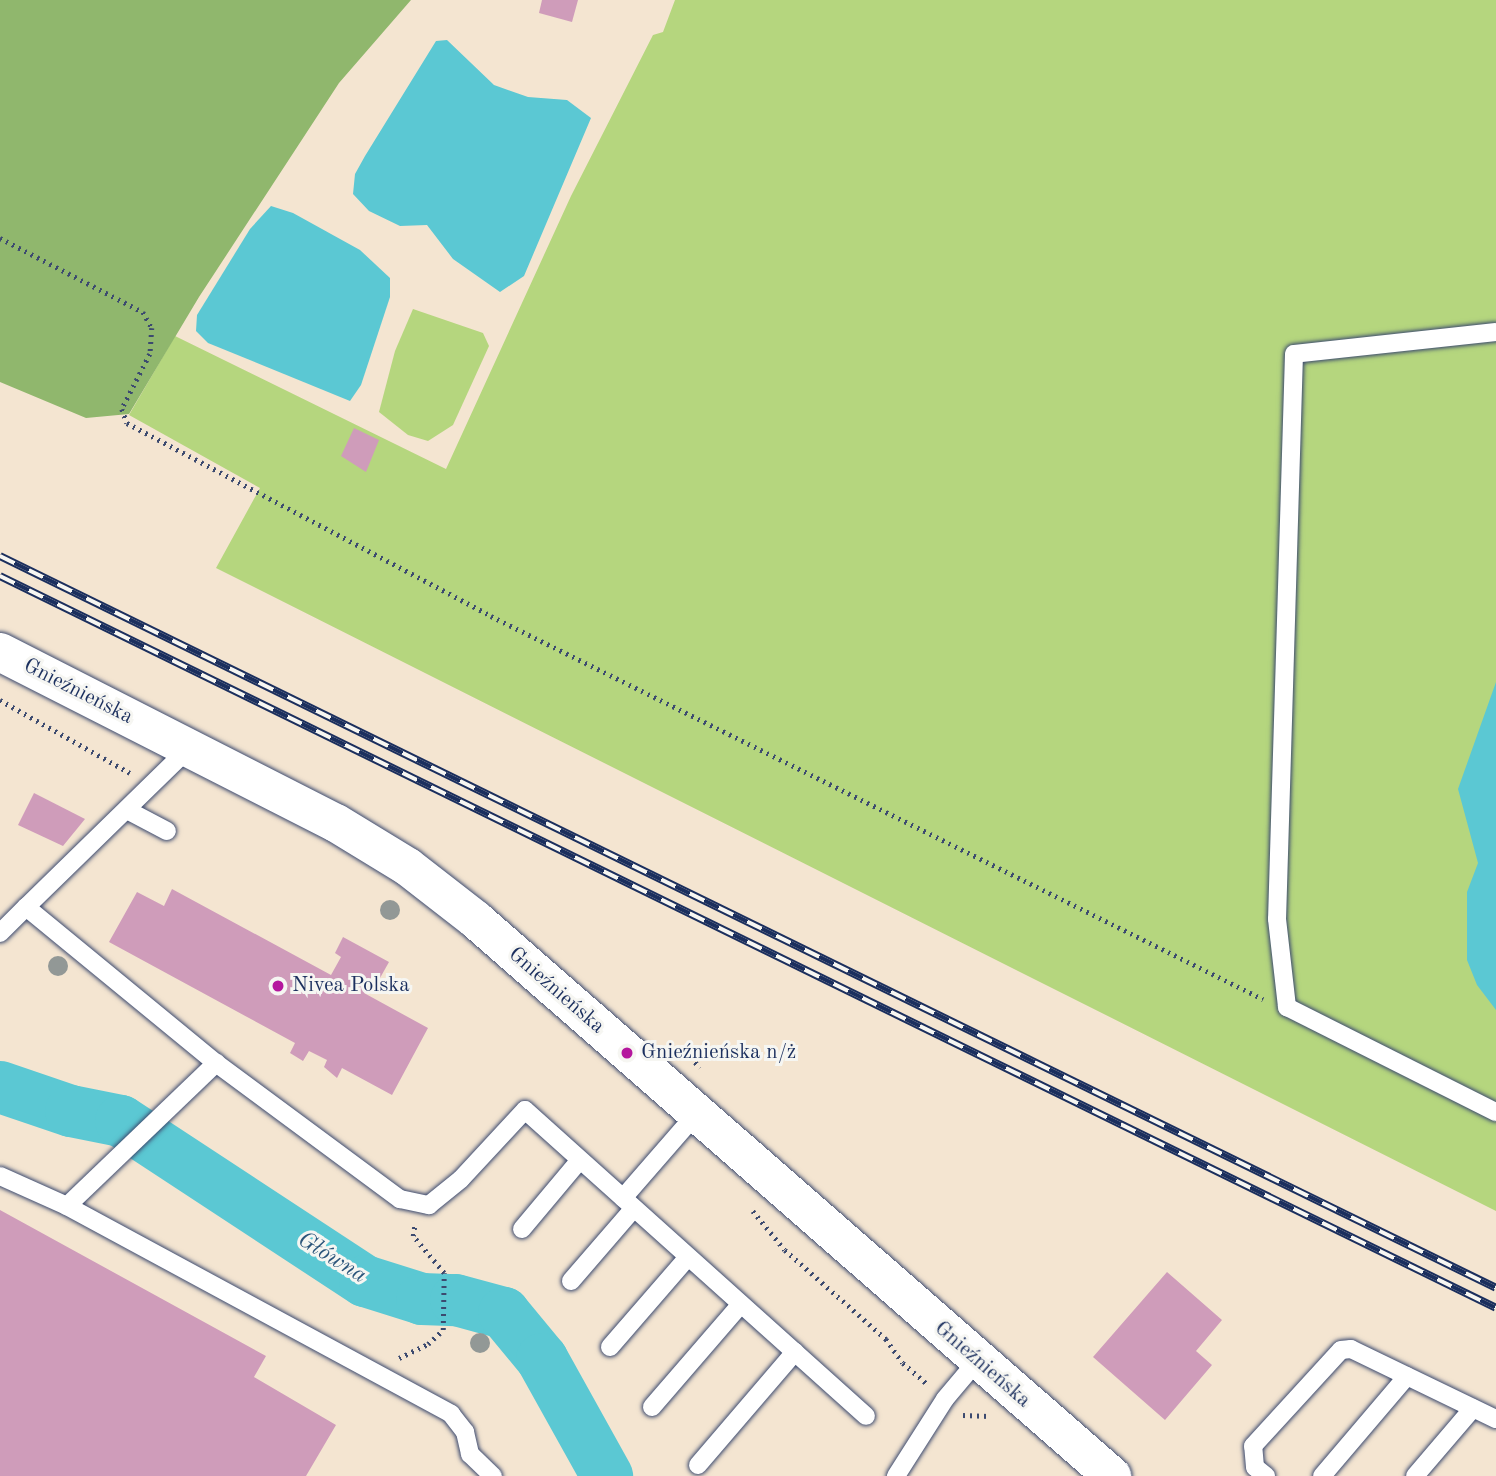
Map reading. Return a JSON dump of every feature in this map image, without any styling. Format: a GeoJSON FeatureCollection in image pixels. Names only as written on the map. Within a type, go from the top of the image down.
{"type":"FeatureCollection","features":[{"type":"Feature","properties":{"kind":"street","name":"Gnieźnieńska"},"geometry":{"type":"LineString","coordinates":[[0,652],[336,823],[408,867],[476,920],[977,1361],[1112,1476]]}},
{"type":"Feature","properties":{"kind":"lane"},"geometry":{"type":"LineString","coordinates":[[1496,332],[1294,354],[1277,919],[1287,1007],[1496,1112]]}},
{"type":"Feature","properties":{"kind":"lane"},"geometry":{"type":"LineString","coordinates":[[0,933],[188,749]]}},
{"type":"Feature","properties":{"kind":"lane"},"geometry":{"type":"LineString","coordinates":[[127,810],[167,831]]}},
{"type":"Feature","properties":{"kind":"lane"},"geometry":{"type":"LineString","coordinates":[[26,907],[216,1063],[400,1199],[429,1205],[461,1179],[525,1110],[866,1416]]}},
{"type":"Feature","properties":{"kind":"lane"},"geometry":{"type":"LineString","coordinates":[[67,1206],[216,1063]]}},
{"type":"Feature","properties":{"kind":"lane"},"geometry":{"type":"LineString","coordinates":[[571,1281],[696,1114]]}},
{"type":"Feature","properties":{"kind":"lane"},"geometry":{"type":"LineString","coordinates":[[522,1229],[580,1160]]}},
{"type":"Feature","properties":{"kind":"lane"},"geometry":{"type":"LineString","coordinates":[[0,1176],[67,1206],[451,1414],[465,1432],[470,1454],[494,1476]]}},
{"type":"Feature","properties":{"kind":"lane"},"geometry":{"type":"LineString","coordinates":[[610,1347],[688,1257]]}},
{"type":"Feature","properties":{"kind":"lane"},"geometry":{"type":"LineString","coordinates":[[652,1407],[741,1304]]}},
{"type":"Feature","properties":{"kind":"lane"},"geometry":{"type":"LineString","coordinates":[[1266,1476],[1255,1467],[1253,1446],[1341,1350],[1351,1349],[1496,1419]]}},
{"type":"Feature","properties":{"kind":"lane"},"geometry":{"type":"LineString","coordinates":[[698,1465],[795,1352]]}},
{"type":"Feature","properties":{"kind":"lane"},"geometry":{"type":"LineString","coordinates":[[896,1476],[945,1399],[977,1361]]}},
{"type":"Feature","properties":{"kind":"lane"},"geometry":{"type":"LineString","coordinates":[[1322,1476],[1407,1376]]}},
{"type":"Feature","properties":{"kind":"lane"},"geometry":{"type":"LineString","coordinates":[[1415,1476],[1473,1408]]}},
{"type":"Feature","properties":{"kind":"path"},"geometry":{"type":"LineString","coordinates":[[0,238],[143,312],[152,328],[150,354],[122,409],[127,424],[256,494],[1245,993],[1287,1007]]}},
{"type":"Feature","properties":{"kind":"path"},"geometry":{"type":"LineString","coordinates":[[0,700],[154,785]]}},
{"type":"Feature","properties":{"kind":"path"},"geometry":{"type":"LineString","coordinates":[[745,1200],[785,1251],[886,1339],[903,1363],[965,1416],[999,1419]]}},
{"type":"Feature","properties":{"kind":"path"},"geometry":{"type":"LineString","coordinates":[[390,1355],[400,1358],[443,1330],[444,1273],[414,1236],[415,1224]]}},
{"type":"Feature","properties":{"kind":"green space"},"geometry":{"type":"Polygon","coordinates":[[[0,0],[411,0],[339,83],[199,297],[129,414],[86,418],[0,382],[0,0]]]}},
{"type":"Feature","properties":{"kind":"green space"},"geometry":{"type":"Polygon","coordinates":[[[675,0],[1496,0],[1496,1211],[216,568],[260,488],[129,415],[175,336],[446,469],[571,196],[653,35],[663,32],[675,0]]]}},
{"type":"Feature","properties":{"kind":"green space"},"geometry":{"type":"Polygon","coordinates":[[[413,309],[483,333],[489,346],[453,425],[428,441],[408,435],[379,412],[395,351],[413,309]]]}},
{"type":"Feature","properties":{"kind":"water"},"geometry":{"type":"Polygon","coordinates":[[[447,40],[494,85],[528,97],[567,100],[591,118],[524,276],[500,292],[453,259],[427,225],[400,226],[369,211],[353,194],[355,174],[365,156],[436,41],[447,40]]]}},
{"type":"Feature","properties":{"kind":"water"},"geometry":{"type":"Polygon","coordinates":[[[271,206],[293,213],[360,250],[390,278],[390,297],[361,385],[350,401],[208,343],[196,331],[197,315],[250,229],[271,206]]]}},
{"type":"Feature","properties":{"kind":"water"},"geometry":{"type":"Polygon","coordinates":[[[1496,682],[1496,1010],[1477,985],[1467,960],[1467,892],[1478,863],[1458,789],[1496,682]]]}},
{"type":"Feature","properties":{"kind":"water"},"geometry":{"type":"Polygon","coordinates":[[[0,1073],[83,1101],[113,1106],[176,1143],[163,1164],[123,1130],[96,1120],[66,1122],[0,1098],[0,1073]]]}},
{"type":"Feature","properties":{"kind":"building"},"geometry":{"type":"Polygon","coordinates":[[[542,0],[578,0],[572,22],[539,13],[542,0]]]}},
{"type":"Feature","properties":{"kind":"building"},"geometry":{"type":"Polygon","coordinates":[[[354,428],[379,440],[366,472],[341,456],[354,428]]]}},
{"type":"Feature","properties":{"kind":"building"},"geometry":{"type":"Polygon","coordinates":[[[34,793],[85,819],[63,846],[18,825],[34,793]]]}},
{"type":"Feature","properties":{"kind":"building","name":"Nivea Polska"},"geometry":{"type":"Polygon","coordinates":[[[172,889],[331,975],[341,957],[335,953],[343,937],[389,962],[380,978],[373,974],[364,993],[428,1028],[392,1095],[342,1068],[337,1078],[324,1067],[327,1060],[309,1051],[303,1061],[290,1053],[295,1043],[109,942],[137,892],[164,906],[172,889]]]}},
{"type":"Feature","properties":{"kind":"building"},"geometry":{"type":"Polygon","coordinates":[[[0,1210],[266,1356],[254,1377],[336,1425],[306,1476],[0,1476],[0,1210]]]}},
{"type":"Feature","properties":{"kind":"building"},"geometry":{"type":"Polygon","coordinates":[[[1167,1272],[1222,1320],[1196,1351],[1212,1365],[1165,1420],[1093,1357],[1167,1272]]]}},
{"type":"Feature","properties":{"kind":"waterway","name":"Główna"},"geometry":{"type":"LineString","coordinates":[[0,1087],[71,1111],[121,1121],[365,1281],[422,1299],[456,1300],[504,1313],[542,1359],[607,1476]]}},
{"type":"Feature","properties":{"kind":"railway"},"geometry":{"type":"LineString","coordinates":[[0,556],[1496,1288]]}},
{"type":"Feature","properties":{"kind":"railway"},"geometry":{"type":"LineString","coordinates":[[0,576],[1496,1308]]}},
{"type":"Feature","properties":{"kind":"place","name":"Nivea Polska"},"geometry":{"type":"Point","coordinates":[278,986]}},
{"type":"Feature","properties":{"kind":"place","name":"Gnieźnieńska n/ż"},"geometry":{"type":"Point","coordinates":[627,1053]}}]}
